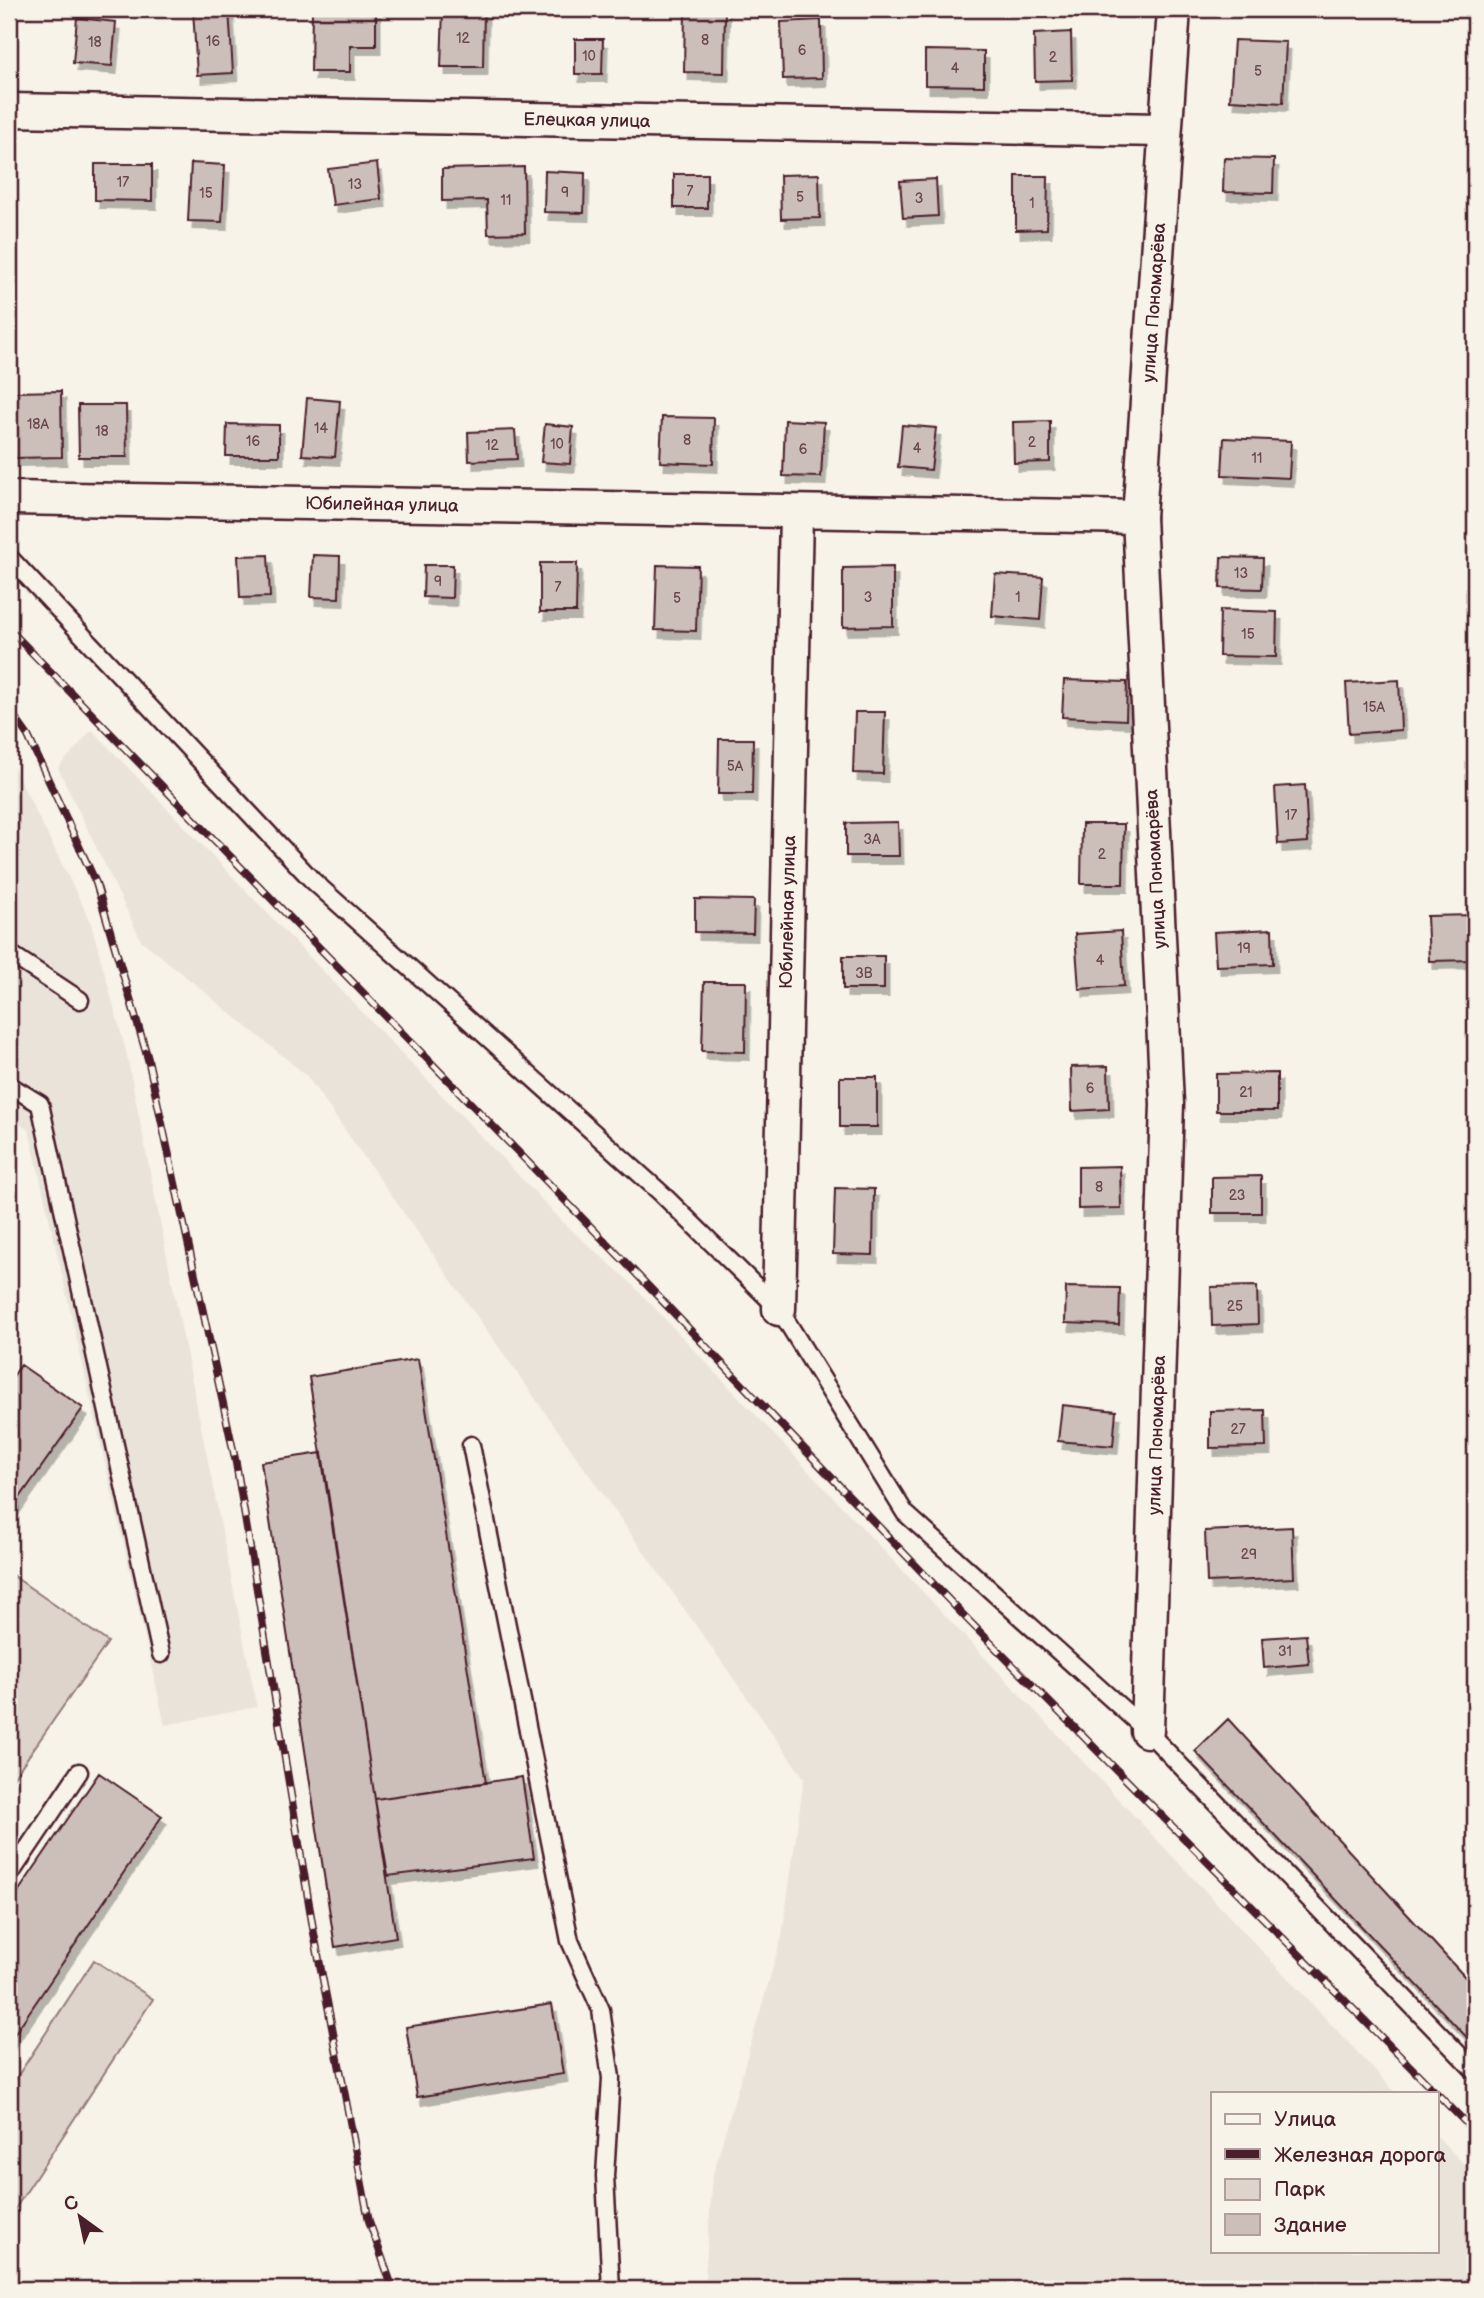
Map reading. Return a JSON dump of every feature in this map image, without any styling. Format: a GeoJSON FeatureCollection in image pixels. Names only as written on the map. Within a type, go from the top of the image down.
{"type":"FeatureCollection","features":[{"type":"Feature","properties":{"kind":"street","name":"улица Пономарёва"},"geometry":{"type":"LineString","coordinates":[[1147,1731],[1167,1104],[1139,517],[1163,130],[1174,9]]}},
{"type":"Feature","properties":{"kind":"street","name":"Елецкая улица"},"geometry":{"type":"LineString","coordinates":[[9,110],[1163,130]]}},
{"type":"Feature","properties":{"kind":"street","name":"Юбилейная улица"},"geometry":{"type":"LineString","coordinates":[[9,498],[1139,517]]}},
{"type":"Feature","properties":{"kind":"street","name":"Юбилейная улица"},"geometry":{"type":"LineString","coordinates":[[779,1309],[796,513]]}},
{"type":"Feature","properties":{"kind":"lane"},"geometry":{"type":"LineString","coordinates":[[9,557],[312,880],[661,1194],[779,1309],[905,1513],[1147,1731],[1475,2071]]}},
{"type":"Feature","properties":{"kind":"lane"},"geometry":{"type":"LineString","coordinates":[[9,953],[80,1000]]}},
{"type":"Feature","properties":{"kind":"lane"},"geometry":{"type":"LineString","coordinates":[[9,1085],[40,1104],[161,1654]]}},
{"type":"Feature","properties":{"kind":"lane"},"geometry":{"type":"LineString","coordinates":[[471,1445],[570,1941],[601,2010],[611,2078],[605,2176],[611,2289]]}},
{"type":"Feature","properties":{"kind":"lane"},"geometry":{"type":"LineString","coordinates":[[9,1876],[79,1772]]}},
{"type":"Feature","properties":{"kind":"shaded area"},"geometry":{"type":"Polygon","coordinates":[[[92,730],[566,1225],[630,1282],[1395,2092],[1211,2092],[1211,2252],[1438,2252],[1438,2137],[1475,2176],[1475,2289],[704,2289],[713,2174],[782,1936],[804,1778],[306,1075],[141,940],[58,768],[92,730]]]}},
{"type":"Feature","properties":{"kind":"shaded area"},"geometry":{"type":"Polygon","coordinates":[[[9,758],[90,920],[126,1051],[257,1707],[165,1725],[29,1130],[9,1117],[9,758]]]}},
{"type":"Feature","properties":{"kind":"green space"},"geometry":{"type":"Polygon","coordinates":[[[9,1573],[108,1642],[9,1784],[9,1573]]]}},
{"type":"Feature","properties":{"kind":"green space"},"geometry":{"type":"Polygon","coordinates":[[[94,1960],[153,1999],[11,2215],[9,2089],[94,1960]]]}},
{"type":"Feature","properties":{"kind":"building"},"geometry":{"type":"Polygon","coordinates":[[[193,9],[229,9],[233,73],[197,75],[193,9]]]}},
{"type":"Feature","properties":{"kind":"building"},"geometry":{"type":"Polygon","coordinates":[[[312,9],[376,9],[376,46],[350,46],[350,72],[311,72],[312,9]]]}},
{"type":"Feature","properties":{"kind":"building"},"geometry":{"type":"Polygon","coordinates":[[[443,9],[484,9],[483,67],[441,67],[443,9]]]}},
{"type":"Feature","properties":{"kind":"building"},"geometry":{"type":"Polygon","coordinates":[[[685,9],[725,9],[724,73],[684,72],[685,9]]]}},
{"type":"Feature","properties":{"kind":"building"},"geometry":{"type":"Polygon","coordinates":[[[77,18],[116,22],[112,66],[73,63],[77,18]]]}},
{"type":"Feature","properties":{"kind":"building"},"geometry":{"type":"Polygon","coordinates":[[[821,20],[822,78],[783,79],[781,22],[821,20]]]}},
{"type":"Feature","properties":{"kind":"building"},"geometry":{"type":"Polygon","coordinates":[[[1071,32],[1072,80],[1035,81],[1034,34],[1071,32]]]}},
{"type":"Feature","properties":{"kind":"building"},"geometry":{"type":"Polygon","coordinates":[[[575,39],[603,39],[602,74],[575,74],[575,39]]]}},
{"type":"Feature","properties":{"kind":"building"},"geometry":{"type":"Polygon","coordinates":[[[1234,40],[1286,42],[1283,103],[1230,100],[1234,40]]]}},
{"type":"Feature","properties":{"kind":"building"},"geometry":{"type":"Polygon","coordinates":[[[925,50],[984,51],[984,86],[925,85],[925,50]]]}},
{"type":"Feature","properties":{"kind":"building"},"geometry":{"type":"Polygon","coordinates":[[[1224,158],[1274,159],[1273,193],[1223,192],[1224,158]]]}},
{"type":"Feature","properties":{"kind":"building"},"geometry":{"type":"Polygon","coordinates":[[[191,163],[225,165],[222,222],[188,221],[191,163]]]}},
{"type":"Feature","properties":{"kind":"building"},"geometry":{"type":"Polygon","coordinates":[[[377,163],[381,199],[333,205],[328,169],[377,163]]]}},
{"type":"Feature","properties":{"kind":"building"},"geometry":{"type":"Polygon","coordinates":[[[95,164],[152,164],[152,201],[95,200],[95,164]]]}},
{"type":"Feature","properties":{"kind":"building"},"geometry":{"type":"Polygon","coordinates":[[[524,167],[525,233],[488,234],[487,200],[442,201],[442,169],[524,167]]]}},
{"type":"Feature","properties":{"kind":"building"},"geometry":{"type":"Polygon","coordinates":[[[545,171],[585,173],[584,213],[544,212],[545,171]]]}},
{"type":"Feature","properties":{"kind":"building"},"geometry":{"type":"Polygon","coordinates":[[[674,174],[707,174],[707,208],[674,208],[674,174]]]}},
{"type":"Feature","properties":{"kind":"building"},"geometry":{"type":"Polygon","coordinates":[[[819,174],[820,218],[781,219],[780,175],[819,174]]]}},
{"type":"Feature","properties":{"kind":"building"},"geometry":{"type":"Polygon","coordinates":[[[1016,176],[1048,176],[1047,229],[1016,230],[1016,176]]]}},
{"type":"Feature","properties":{"kind":"building"},"geometry":{"type":"Polygon","coordinates":[[[936,179],[938,216],[903,218],[900,181],[936,179]]]}},
{"type":"Feature","properties":{"kind":"building"},"geometry":{"type":"Polygon","coordinates":[[[61,391],[62,457],[15,458],[14,392],[61,391]]]}},
{"type":"Feature","properties":{"kind":"building"},"geometry":{"type":"Polygon","coordinates":[[[307,398],[340,401],[335,457],[302,455],[307,398]]]}},
{"type":"Feature","properties":{"kind":"building"},"geometry":{"type":"Polygon","coordinates":[[[78,405],[126,405],[127,457],[79,457],[78,405]]]}},
{"type":"Feature","properties":{"kind":"building"},"geometry":{"type":"Polygon","coordinates":[[[662,417],[714,418],[713,464],[660,462],[662,417]]]}},
{"type":"Feature","properties":{"kind":"building"},"geometry":{"type":"Polygon","coordinates":[[[785,420],[824,422],[821,477],[783,476],[785,420]]]}},
{"type":"Feature","properties":{"kind":"building"},"geometry":{"type":"Polygon","coordinates":[[[1050,421],[1050,462],[1014,463],[1013,422],[1050,421]]]}},
{"type":"Feature","properties":{"kind":"building"},"geometry":{"type":"Polygon","coordinates":[[[227,424],[279,425],[279,456],[226,456],[227,424]]]}},
{"type":"Feature","properties":{"kind":"building"},"geometry":{"type":"Polygon","coordinates":[[[545,424],[573,427],[570,464],[541,462],[545,424]]]}},
{"type":"Feature","properties":{"kind":"building"},"geometry":{"type":"Polygon","coordinates":[[[902,425],[936,428],[931,470],[898,467],[902,425]]]}},
{"type":"Feature","properties":{"kind":"building"},"geometry":{"type":"Polygon","coordinates":[[[515,430],[517,459],[469,461],[468,432],[515,430]]]}},
{"type":"Feature","properties":{"kind":"building"},"geometry":{"type":"Polygon","coordinates":[[[1224,438],[1291,441],[1289,478],[1222,475],[1224,438]]]}},
{"type":"Feature","properties":{"kind":"building"},"geometry":{"type":"Polygon","coordinates":[[[268,555],[270,597],[240,598],[238,556],[268,555]]]}},
{"type":"Feature","properties":{"kind":"building"},"geometry":{"type":"Polygon","coordinates":[[[313,555],[340,556],[339,598],[311,597],[313,555]]]}},
{"type":"Feature","properties":{"kind":"building"},"geometry":{"type":"Polygon","coordinates":[[[1221,557],[1263,558],[1262,589],[1220,588],[1221,557]]]}},
{"type":"Feature","properties":{"kind":"building"},"geometry":{"type":"Polygon","coordinates":[[[540,563],[577,563],[576,612],[540,612],[540,563]]]}},
{"type":"Feature","properties":{"kind":"building"},"geometry":{"type":"Polygon","coordinates":[[[424,565],[453,565],[452,598],[423,597],[424,565]]]}},
{"type":"Feature","properties":{"kind":"building"},"geometry":{"type":"Polygon","coordinates":[[[657,565],[698,566],[696,631],[655,630],[657,565]]]}},
{"type":"Feature","properties":{"kind":"building"},"geometry":{"type":"Polygon","coordinates":[[[893,567],[893,626],[843,627],[843,568],[893,567]]]}},
{"type":"Feature","properties":{"kind":"building"},"geometry":{"type":"Polygon","coordinates":[[[995,574],[1043,577],[1040,620],[992,616],[995,574]]]}},
{"type":"Feature","properties":{"kind":"building"},"geometry":{"type":"Polygon","coordinates":[[[1220,610],[1277,612],[1276,657],[1219,656],[1220,610]]]}},
{"type":"Feature","properties":{"kind":"building"},"geometry":{"type":"Polygon","coordinates":[[[1064,680],[1127,682],[1126,720],[1062,717],[1064,680]]]}},
{"type":"Feature","properties":{"kind":"building"},"geometry":{"type":"Polygon","coordinates":[[[1399,680],[1401,730],[1349,734],[1346,683],[1399,680]]]}},
{"type":"Feature","properties":{"kind":"building"},"geometry":{"type":"Polygon","coordinates":[[[855,712],[885,712],[883,774],[853,773],[855,712]]]}},
{"type":"Feature","properties":{"kind":"building"},"geometry":{"type":"Polygon","coordinates":[[[719,739],[753,739],[752,794],[718,794],[719,739]]]}},
{"type":"Feature","properties":{"kind":"building"},"geometry":{"type":"Polygon","coordinates":[[[1305,785],[1308,842],[1278,844],[1275,787],[1305,785]]]}},
{"type":"Feature","properties":{"kind":"building"},"geometry":{"type":"Polygon","coordinates":[[[898,822],[899,856],[846,856],[846,823],[898,822]]]}},
{"type":"Feature","properties":{"kind":"building"},"geometry":{"type":"Polygon","coordinates":[[[1082,824],[1124,824],[1123,884],[1081,884],[1082,824]]]}},
{"type":"Feature","properties":{"kind":"building"},"geometry":{"type":"Polygon","coordinates":[[[695,899],[754,900],[753,933],[695,932],[695,899]]]}},
{"type":"Feature","properties":{"kind":"building"},"geometry":{"type":"Polygon","coordinates":[[[1475,915],[1475,960],[1429,961],[1427,916],[1475,915]]]}},
{"type":"Feature","properties":{"kind":"building"},"geometry":{"type":"Polygon","coordinates":[[[1272,929],[1273,964],[1216,966],[1214,932],[1272,929]]]}},
{"type":"Feature","properties":{"kind":"building"},"geometry":{"type":"Polygon","coordinates":[[[1121,931],[1124,986],[1079,989],[1075,934],[1121,931]]]}},
{"type":"Feature","properties":{"kind":"building"},"geometry":{"type":"Polygon","coordinates":[[[843,956],[884,956],[884,989],[843,989],[843,956]]]}},
{"type":"Feature","properties":{"kind":"building"},"geometry":{"type":"Polygon","coordinates":[[[704,982],[746,982],[745,1052],[702,1051],[704,982]]]}},
{"type":"Feature","properties":{"kind":"building"},"geometry":{"type":"Polygon","coordinates":[[[1469,996],[1475,996],[1475,1031],[1468,1031],[1469,996]]]}},
{"type":"Feature","properties":{"kind":"building"},"geometry":{"type":"Polygon","coordinates":[[[1108,1066],[1109,1109],[1072,1111],[1071,1067],[1108,1066]]]}},
{"type":"Feature","properties":{"kind":"building"},"geometry":{"type":"Polygon","coordinates":[[[1277,1073],[1277,1111],[1216,1111],[1216,1074],[1277,1073]]]}},
{"type":"Feature","properties":{"kind":"building"},"geometry":{"type":"Polygon","coordinates":[[[840,1077],[877,1077],[877,1127],[840,1127],[840,1077]]]}},
{"type":"Feature","properties":{"kind":"building"},"geometry":{"type":"Polygon","coordinates":[[[1120,1166],[1121,1208],[1078,1209],[1078,1167],[1120,1166]]]}},
{"type":"Feature","properties":{"kind":"building"},"geometry":{"type":"Polygon","coordinates":[[[1261,1176],[1261,1213],[1212,1213],[1212,1177],[1261,1176]]]}},
{"type":"Feature","properties":{"kind":"building"},"geometry":{"type":"Polygon","coordinates":[[[835,1188],[874,1189],[873,1255],[833,1254],[835,1188]]]}},
{"type":"Feature","properties":{"kind":"building"},"geometry":{"type":"Polygon","coordinates":[[[1257,1286],[1258,1324],[1212,1326],[1211,1287],[1257,1286]]]}},
{"type":"Feature","properties":{"kind":"building"},"geometry":{"type":"Polygon","coordinates":[[[1066,1287],[1120,1288],[1119,1325],[1065,1323],[1066,1287]]]}},
{"type":"Feature","properties":{"kind":"building"},"geometry":{"type":"Polygon","coordinates":[[[418,1359],[486,1783],[375,1799],[309,1377],[418,1359]]]}},
{"type":"Feature","properties":{"kind":"building"},"geometry":{"type":"Polygon","coordinates":[[[21,1365],[83,1408],[9,1513],[9,1382],[21,1365]]]}},
{"type":"Feature","properties":{"kind":"building"},"geometry":{"type":"Polygon","coordinates":[[[1062,1405],[1116,1411],[1113,1446],[1058,1441],[1062,1405]]]}},
{"type":"Feature","properties":{"kind":"building"},"geometry":{"type":"Polygon","coordinates":[[[1265,1410],[1266,1447],[1210,1448],[1210,1411],[1265,1410]]]}},
{"type":"Feature","properties":{"kind":"building"},"geometry":{"type":"Polygon","coordinates":[[[322,1453],[396,1937],[335,1947],[261,1462],[322,1453]]]}},
{"type":"Feature","properties":{"kind":"building"},"geometry":{"type":"Polygon","coordinates":[[[1292,1527],[1294,1578],[1207,1582],[1205,1531],[1292,1527]]]}},
{"type":"Feature","properties":{"kind":"building"},"geometry":{"type":"Polygon","coordinates":[[[1306,1635],[1309,1664],[1264,1668],[1262,1638],[1306,1635]]]}},
{"type":"Feature","properties":{"kind":"building"},"geometry":{"type":"Polygon","coordinates":[[[1228,1719],[1475,1988],[1475,2046],[1195,1751],[1228,1719]]]}},
{"type":"Feature","properties":{"kind":"building"},"geometry":{"type":"Polygon","coordinates":[[[99,1773],[162,1816],[9,2042],[9,1905],[99,1773]]]}},
{"type":"Feature","properties":{"kind":"building"},"geometry":{"type":"Polygon","coordinates":[[[522,1777],[534,1858],[388,1876],[375,1799],[522,1777]]]}},
{"type":"Feature","properties":{"kind":"building"},"geometry":{"type":"Polygon","coordinates":[[[552,2004],[563,2074],[417,2097],[406,2027],[552,2004]]]}},
{"type":"Feature","properties":{"kind":"railway"},"geometry":{"type":"LineString","coordinates":[[9,629],[625,1262],[969,1621],[1435,2092]]}},
{"type":"Feature","properties":{"kind":"railway"},"geometry":{"type":"LineString","coordinates":[[9,709],[28,736],[96,883],[148,1059],[236,1463],[313,1928],[369,2221],[393,2289]]}},
{"type":"Feature","properties":{"kind":"railway"},"geometry":{"type":"LineString","coordinates":[[1438,2095],[1475,2132]]}}]}
